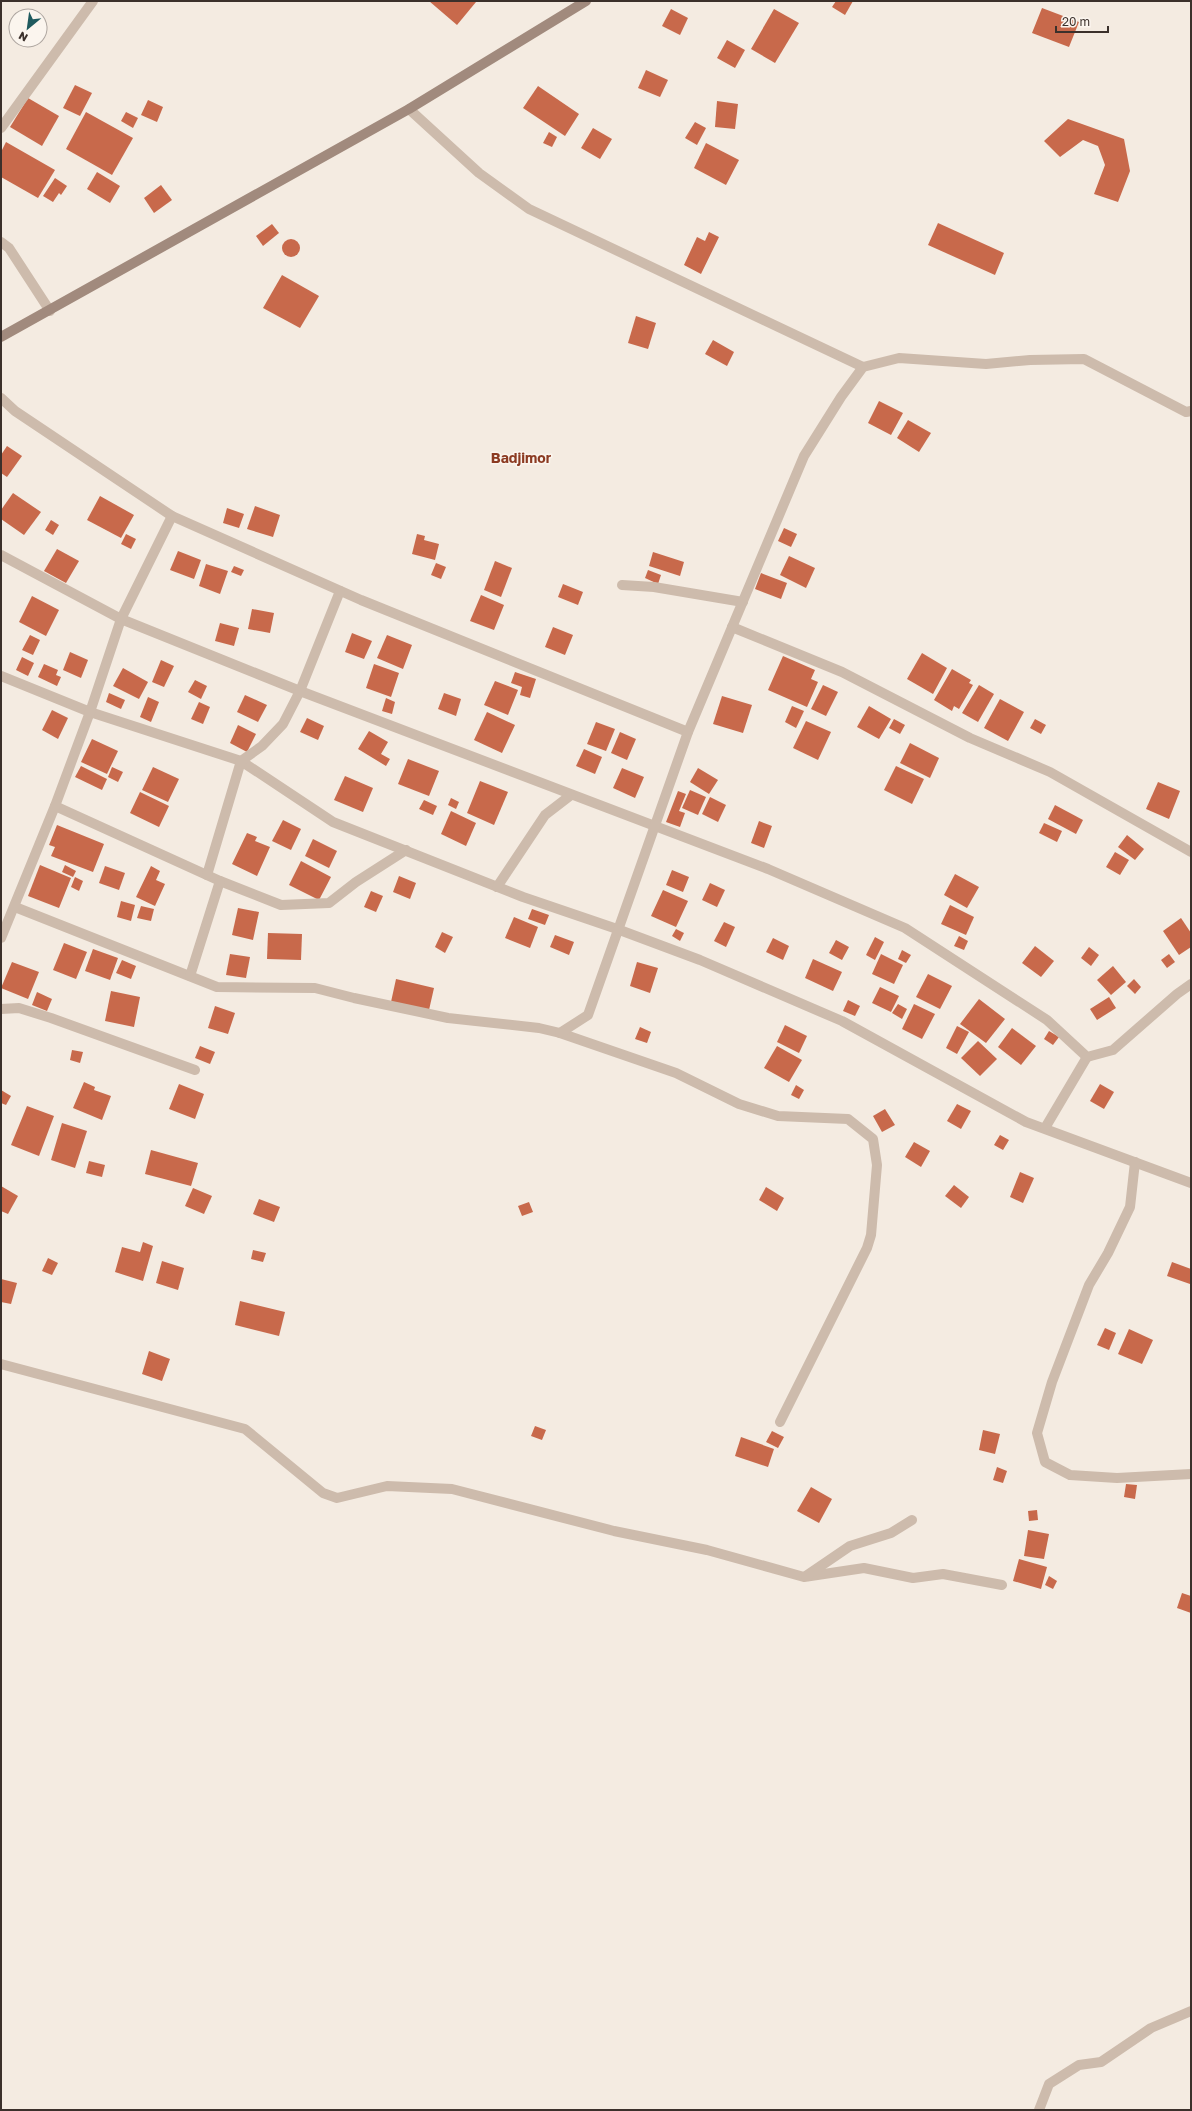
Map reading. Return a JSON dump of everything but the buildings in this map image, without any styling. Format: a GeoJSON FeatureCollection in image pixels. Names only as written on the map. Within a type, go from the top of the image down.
{"type":"FeatureCollection","features":[{"type":"Feature","properties":{"kind":"main road"},"geometry":{"type":"LineString","coordinates":[[1,337],[50,311],[409,109],[586,1]]}},
{"type":"Feature","properties":{"kind":"street"},"geometry":{"type":"LineString","coordinates":[[1,128],[93,1]]}},
{"type":"Feature","properties":{"kind":"street"},"geometry":{"type":"LineString","coordinates":[[409,109],[479,173],[529,209],[863,366],[899,358],[986,364],[1030,360],[1084,359],[1186,412],[1191,411]]}},
{"type":"Feature","properties":{"kind":"street"},"geometry":{"type":"LineString","coordinates":[[1,242],[9,248],[50,311]]}},
{"type":"Feature","properties":{"kind":"street"},"geometry":{"type":"LineString","coordinates":[[560,1033],[588,1015],[617,929],[688,732],[804,456],[841,397],[863,366]]}},
{"type":"Feature","properties":{"kind":"street"},"geometry":{"type":"LineString","coordinates":[[1,398],[15,411],[172,516],[340,590],[688,732]]}},
{"type":"Feature","properties":{"kind":"street"},"geometry":{"type":"LineString","coordinates":[[1,938],[56,806],[90,712],[121,619],[172,516]]}},
{"type":"Feature","properties":{"kind":"street"},"geometry":{"type":"LineString","coordinates":[[1,555],[121,619],[300,691],[768,869],[905,928],[1047,1020],[1087,1057]]}},
{"type":"Feature","properties":{"kind":"street"},"geometry":{"type":"LineString","coordinates":[[622,585],[654,587],[743,602]]}},
{"type":"Feature","properties":{"kind":"street"},"geometry":{"type":"LineString","coordinates":[[207,875],[241,761],[262,746],[283,724],[300,691],[340,590]]}},
{"type":"Feature","properties":{"kind":"street"},"geometry":{"type":"LineString","coordinates":[[732,627],[842,672],[970,738],[1050,772],[1191,852]]}},
{"type":"Feature","properties":{"kind":"street"},"geometry":{"type":"LineString","coordinates":[[1,676],[90,712],[241,761],[333,822],[523,897],[617,929],[700,960],[842,1021],[1026,1122],[1191,1183]]}},
{"type":"Feature","properties":{"kind":"street"},"geometry":{"type":"LineString","coordinates":[[497,887],[545,815],[571,795]]}},
{"type":"Feature","properties":{"kind":"street"},"geometry":{"type":"LineString","coordinates":[[56,806],[220,881],[281,906],[329,903],[356,882],[406,850]]}},
{"type":"Feature","properties":{"kind":"street"},"geometry":{"type":"LineString","coordinates":[[190,976],[220,881]]}},
{"type":"Feature","properties":{"kind":"street"},"geometry":{"type":"LineString","coordinates":[[15,907],[217,987],[315,988],[448,1018],[539,1028],[560,1033],[676,1073],[739,1104],[778,1116],[848,1119],[872,1139],[877,1165],[871,1235],[867,1248],[780,1422]]}},
{"type":"Feature","properties":{"kind":"street"},"geometry":{"type":"LineString","coordinates":[[1045,1128],[1087,1057],[1113,1050],[1177,994],[1191,984]]}},
{"type":"Feature","properties":{"kind":"street"},"geometry":{"type":"LineString","coordinates":[[1,1009],[19,1008],[51,1018],[195,1070]]}},
{"type":"Feature","properties":{"kind":"street"},"geometry":{"type":"LineString","coordinates":[[1135,1162],[1130,1207],[1108,1253],[1089,1284],[1052,1382],[1037,1433],[1045,1462],[1070,1475],[1117,1478],[1191,1474]]}},
{"type":"Feature","properties":{"kind":"street"},"geometry":{"type":"LineString","coordinates":[[1,1364],[245,1429],[323,1493],[337,1498],[387,1486],[452,1488],[614,1531],[707,1550],[804,1577],[864,1568],[913,1578],[943,1574],[1002,1585]]}},
{"type":"Feature","properties":{"kind":"street"},"geometry":{"type":"LineString","coordinates":[[804,1577],[850,1546],[890,1533],[912,1520]]}},
{"type":"Feature","properties":{"kind":"street"},"geometry":{"type":"LineString","coordinates":[[1039,2110],[1049,2084],[1079,2065],[1101,2062],[1152,2028],[1191,2011]]}},
{"type":"Feature","properties":{"kind":"district","name":"Badjimor"},"geometry":{"type":"Point","coordinates":[521,457]}}]}
